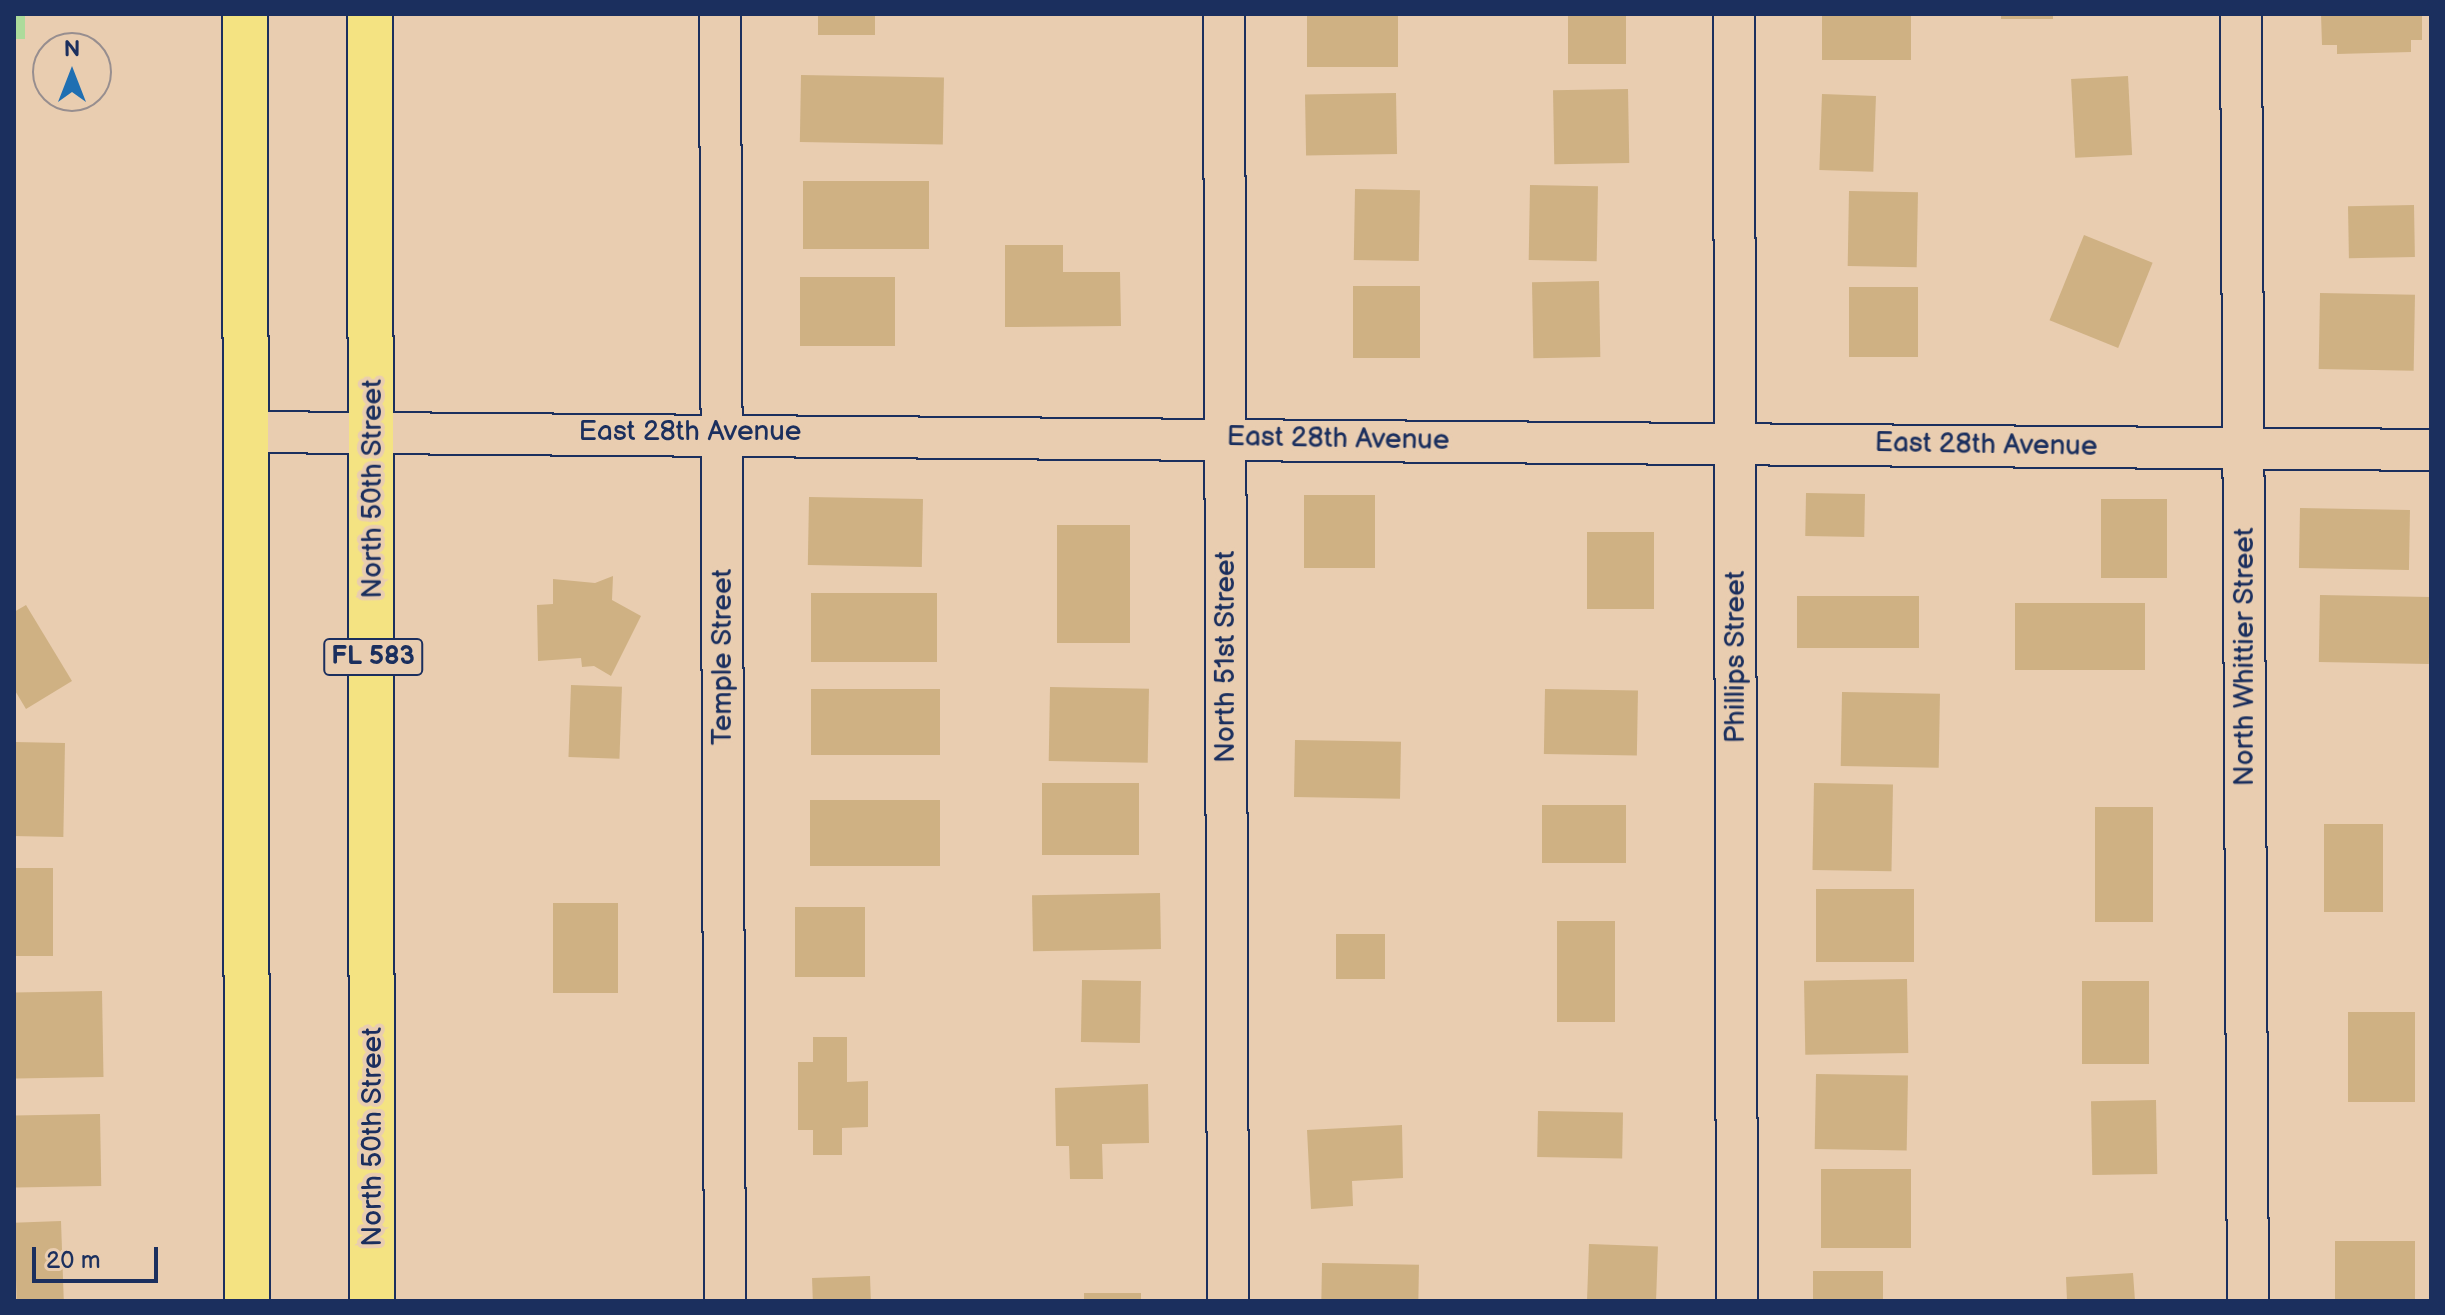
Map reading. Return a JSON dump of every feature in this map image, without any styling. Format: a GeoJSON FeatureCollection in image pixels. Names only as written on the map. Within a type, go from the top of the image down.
{"type":"FeatureCollection","features":[{"type":"Feature","properties":{"kind":"main road"},"geometry":{"type":"LineString","coordinates":[[245,14],[247,1301]]}},
{"type":"Feature","properties":{"kind":"main road","name":"North 50th Street"},"geometry":{"type":"LineString","coordinates":[[370,14],[372,1301]]}},
{"type":"Feature","properties":{"kind":"street","name":"Temple Street"},"geometry":{"type":"LineString","coordinates":[[720,14],[725,1301]]}},
{"type":"Feature","properties":{"kind":"street","name":"North 51st Street"},"geometry":{"type":"LineString","coordinates":[[1224,14],[1228,1301]]}},
{"type":"Feature","properties":{"kind":"street","name":"Phillips Street"},"geometry":{"type":"LineString","coordinates":[[1734,14],[1737,1301]]}},
{"type":"Feature","properties":{"kind":"street","name":"North Whittier Street"},"geometry":{"type":"LineString","coordinates":[[2241,14],[2248,1301]]}},
{"type":"Feature","properties":{"kind":"street","name":"East 28th Avenue"},"geometry":{"type":"LineString","coordinates":[[246,432],[722,432],[2431,450]]}},
{"type":"Feature","properties":{"kind":"green space"},"geometry":{"type":"Polygon","coordinates":[[[14,14],[25,14],[25,39],[14,39],[14,14]]]}},
{"type":"Feature","properties":{"kind":"building"},"geometry":{"type":"Polygon","coordinates":[[[818,14],[875,14],[875,35],[818,35],[818,14]]]}},
{"type":"Feature","properties":{"kind":"building"},"geometry":{"type":"Polygon","coordinates":[[[1307,14],[1398,14],[1398,67],[1307,67],[1307,14]]]}},
{"type":"Feature","properties":{"kind":"building"},"geometry":{"type":"Polygon","coordinates":[[[1568,14],[1626,14],[1626,64],[1568,64],[1568,14]]]}},
{"type":"Feature","properties":{"kind":"building"},"geometry":{"type":"Polygon","coordinates":[[[1822,14],[1911,14],[1911,60],[1822,60],[1822,14]]]}},
{"type":"Feature","properties":{"kind":"building"},"geometry":{"type":"Polygon","coordinates":[[[2001,14],[2053,14],[2053,19],[2001,19],[2001,14]]]}},
{"type":"Feature","properties":{"kind":"building"},"geometry":{"type":"Polygon","coordinates":[[[2321,14],[2422,14],[2422,40],[2411,40],[2411,52],[2337,54],[2337,45],[2322,45],[2321,14]]]}},
{"type":"Feature","properties":{"kind":"building"},"geometry":{"type":"Polygon","coordinates":[[[801,75],[944,77],[943,144],[800,142],[801,75]]]}},
{"type":"Feature","properties":{"kind":"building"},"geometry":{"type":"Polygon","coordinates":[[[2128,76],[2132,155],[2075,158],[2071,79],[2128,76]]]}},
{"type":"Feature","properties":{"kind":"building"},"geometry":{"type":"Polygon","coordinates":[[[1628,89],[1629,163],[1554,164],[1553,90],[1628,89]]]}},
{"type":"Feature","properties":{"kind":"building"},"geometry":{"type":"Polygon","coordinates":[[[1396,93],[1397,154],[1306,156],[1305,95],[1396,93]]]}},
{"type":"Feature","properties":{"kind":"building"},"geometry":{"type":"Polygon","coordinates":[[[1822,94],[1876,96],[1873,172],[1819,170],[1822,94]]]}},
{"type":"Feature","properties":{"kind":"building"},"geometry":{"type":"Polygon","coordinates":[[[803,181],[929,181],[929,249],[803,249],[803,181]]]}},
{"type":"Feature","properties":{"kind":"building"},"geometry":{"type":"Polygon","coordinates":[[[1530,185],[1598,186],[1597,261],[1529,260],[1530,185]]]}},
{"type":"Feature","properties":{"kind":"building"},"geometry":{"type":"Polygon","coordinates":[[[1355,189],[1420,190],[1419,261],[1354,260],[1355,189]]]}},
{"type":"Feature","properties":{"kind":"building"},"geometry":{"type":"Polygon","coordinates":[[[1849,191],[1918,192],[1917,267],[1848,266],[1849,191]]]}},
{"type":"Feature","properties":{"kind":"building"},"geometry":{"type":"Polygon","coordinates":[[[2414,205],[2415,257],[2349,258],[2348,206],[2414,205]]]}},
{"type":"Feature","properties":{"kind":"building"},"geometry":{"type":"Polygon","coordinates":[[[2084,235],[2153,263],[2118,348],[2050,320],[2084,235]]]}},
{"type":"Feature","properties":{"kind":"building"},"geometry":{"type":"Polygon","coordinates":[[[1005,245],[1063,245],[1063,272],[1120,272],[1121,326],[1005,327],[1005,245]]]}},
{"type":"Feature","properties":{"kind":"building"},"geometry":{"type":"Polygon","coordinates":[[[800,277],[895,277],[895,346],[800,346],[800,277]]]}},
{"type":"Feature","properties":{"kind":"building"},"geometry":{"type":"Polygon","coordinates":[[[1599,281],[1600,357],[1533,358],[1532,282],[1599,281]]]}},
{"type":"Feature","properties":{"kind":"building"},"geometry":{"type":"Polygon","coordinates":[[[1353,286],[1420,286],[1420,358],[1353,358],[1353,286]]]}},
{"type":"Feature","properties":{"kind":"building"},"geometry":{"type":"Polygon","coordinates":[[[1849,287],[1918,287],[1918,357],[1849,357],[1849,287]]]}},
{"type":"Feature","properties":{"kind":"building"},"geometry":{"type":"Polygon","coordinates":[[[2320,293],[2415,295],[2414,371],[2319,369],[2320,293]]]}},
{"type":"Feature","properties":{"kind":"building"},"geometry":{"type":"Polygon","coordinates":[[[1806,493],[1865,494],[1864,537],[1805,536],[1806,493]]]}},
{"type":"Feature","properties":{"kind":"building"},"geometry":{"type":"Polygon","coordinates":[[[1304,495],[1375,495],[1375,568],[1304,568],[1304,495]]]}},
{"type":"Feature","properties":{"kind":"building"},"geometry":{"type":"Polygon","coordinates":[[[809,497],[923,499],[922,567],[808,565],[809,497]]]}},
{"type":"Feature","properties":{"kind":"building"},"geometry":{"type":"Polygon","coordinates":[[[2101,499],[2167,499],[2167,578],[2101,578],[2101,499]]]}},
{"type":"Feature","properties":{"kind":"building"},"geometry":{"type":"Polygon","coordinates":[[[2300,508],[2410,510],[2409,570],[2299,568],[2300,508]]]}},
{"type":"Feature","properties":{"kind":"building"},"geometry":{"type":"Polygon","coordinates":[[[1057,525],[1130,525],[1130,643],[1057,643],[1057,525]]]}},
{"type":"Feature","properties":{"kind":"building"},"geometry":{"type":"Polygon","coordinates":[[[1587,532],[1654,532],[1654,609],[1587,609],[1587,532]]]}},
{"type":"Feature","properties":{"kind":"building"},"geometry":{"type":"Polygon","coordinates":[[[613,576],[612,600],[641,616],[611,676],[594,666],[582,667],[581,658],[538,661],[537,605],[553,604],[553,579],[595,583],[613,576]]]}},
{"type":"Feature","properties":{"kind":"building"},"geometry":{"type":"Polygon","coordinates":[[[811,593],[937,593],[937,662],[811,662],[811,593]]]}},
{"type":"Feature","properties":{"kind":"building"},"geometry":{"type":"Polygon","coordinates":[[[2320,595],[2430,597],[2429,664],[2319,662],[2320,595]]]}},
{"type":"Feature","properties":{"kind":"building"},"geometry":{"type":"Polygon","coordinates":[[[1797,596],[1919,596],[1919,648],[1797,648],[1797,596]]]}},
{"type":"Feature","properties":{"kind":"building"},"geometry":{"type":"Polygon","coordinates":[[[2015,603],[2145,603],[2145,670],[2015,670],[2015,603]]]}},
{"type":"Feature","properties":{"kind":"building"},"geometry":{"type":"Polygon","coordinates":[[[26,605],[72,681],[26,709],[14,689],[14,612],[26,605]]]}},
{"type":"Feature","properties":{"kind":"building"},"geometry":{"type":"Polygon","coordinates":[[[571,685],[622,687],[619,759],[568,757],[571,685]]]}},
{"type":"Feature","properties":{"kind":"building"},"geometry":{"type":"Polygon","coordinates":[[[1050,687],[1149,689],[1148,763],[1049,761],[1050,687]]]}},
{"type":"Feature","properties":{"kind":"building"},"geometry":{"type":"Polygon","coordinates":[[[811,689],[940,689],[940,755],[811,755],[811,689]]]}},
{"type":"Feature","properties":{"kind":"building"},"geometry":{"type":"Polygon","coordinates":[[[1545,689],[1638,691],[1637,756],[1544,754],[1545,689]]]}},
{"type":"Feature","properties":{"kind":"building"},"geometry":{"type":"Polygon","coordinates":[[[1842,692],[1940,694],[1939,768],[1841,766],[1842,692]]]}},
{"type":"Feature","properties":{"kind":"building"},"geometry":{"type":"Polygon","coordinates":[[[1295,740],[1401,742],[1400,799],[1294,797],[1295,740]]]}},
{"type":"Feature","properties":{"kind":"building"},"geometry":{"type":"Polygon","coordinates":[[[14,742],[65,743],[63,837],[14,836],[14,742]]]}},
{"type":"Feature","properties":{"kind":"building"},"geometry":{"type":"Polygon","coordinates":[[[1042,783],[1139,783],[1139,855],[1042,855],[1042,783]]]}},
{"type":"Feature","properties":{"kind":"building"},"geometry":{"type":"Polygon","coordinates":[[[1814,783],[1893,784],[1891,871],[1812,870],[1814,783]]]}},
{"type":"Feature","properties":{"kind":"building"},"geometry":{"type":"Polygon","coordinates":[[[810,800],[940,800],[940,866],[810,866],[810,800]]]}},
{"type":"Feature","properties":{"kind":"building"},"geometry":{"type":"Polygon","coordinates":[[[1542,805],[1626,805],[1626,863],[1542,863],[1542,805]]]}},
{"type":"Feature","properties":{"kind":"building"},"geometry":{"type":"Polygon","coordinates":[[[2095,807],[2153,807],[2153,922],[2095,922],[2095,807]]]}},
{"type":"Feature","properties":{"kind":"building"},"geometry":{"type":"Polygon","coordinates":[[[2324,824],[2383,824],[2383,912],[2324,912],[2324,824]]]}},
{"type":"Feature","properties":{"kind":"building"},"geometry":{"type":"Polygon","coordinates":[[[14,868],[53,868],[53,956],[14,956],[14,868]]]}},
{"type":"Feature","properties":{"kind":"building"},"geometry":{"type":"Polygon","coordinates":[[[1816,889],[1914,889],[1914,962],[1816,962],[1816,889]]]}},
{"type":"Feature","properties":{"kind":"building"},"geometry":{"type":"Polygon","coordinates":[[[1160,893],[1161,949],[1033,951],[1032,895],[1160,893]]]}},
{"type":"Feature","properties":{"kind":"building"},"geometry":{"type":"Polygon","coordinates":[[[553,903],[618,903],[618,993],[553,993],[553,903]]]}},
{"type":"Feature","properties":{"kind":"building"},"geometry":{"type":"Polygon","coordinates":[[[795,907],[865,907],[865,977],[795,977],[795,907]]]}},
{"type":"Feature","properties":{"kind":"building"},"geometry":{"type":"Polygon","coordinates":[[[1557,921],[1615,921],[1615,1022],[1557,1022],[1557,921]]]}},
{"type":"Feature","properties":{"kind":"building"},"geometry":{"type":"Polygon","coordinates":[[[1336,934],[1385,934],[1385,979],[1336,979],[1336,934]]]}},
{"type":"Feature","properties":{"kind":"building"},"geometry":{"type":"Polygon","coordinates":[[[1907,979],[1908,1053],[1805,1055],[1804,981],[1907,979]]]}},
{"type":"Feature","properties":{"kind":"building"},"geometry":{"type":"Polygon","coordinates":[[[1082,980],[1141,981],[1140,1043],[1081,1042],[1082,980]]]}},
{"type":"Feature","properties":{"kind":"building"},"geometry":{"type":"Polygon","coordinates":[[[2082,981],[2149,981],[2149,1064],[2082,1064],[2082,981]]]}},
{"type":"Feature","properties":{"kind":"building"},"geometry":{"type":"Polygon","coordinates":[[[102,991],[104,1077],[16,1079],[14,993],[102,991]]]}},
{"type":"Feature","properties":{"kind":"building"},"geometry":{"type":"Polygon","coordinates":[[[2348,1012],[2415,1012],[2415,1102],[2348,1102],[2348,1012]]]}},
{"type":"Feature","properties":{"kind":"building"},"geometry":{"type":"Polygon","coordinates":[[[813,1037],[847,1037],[847,1082],[868,1081],[868,1127],[842,1128],[842,1155],[813,1155],[813,1130],[798,1130],[798,1062],[813,1062],[813,1037]]]}},
{"type":"Feature","properties":{"kind":"building"},"geometry":{"type":"Polygon","coordinates":[[[1816,1074],[1908,1076],[1907,1151],[1815,1149],[1816,1074]]]}},
{"type":"Feature","properties":{"kind":"building"},"geometry":{"type":"Polygon","coordinates":[[[1148,1084],[1149,1143],[1102,1144],[1103,1179],[1070,1179],[1069,1146],[1056,1146],[1055,1088],[1148,1084]]]}},
{"type":"Feature","properties":{"kind":"building"},"geometry":{"type":"Polygon","coordinates":[[[2156,1100],[2157,1174],[2092,1175],[2091,1101],[2156,1100]]]}},
{"type":"Feature","properties":{"kind":"building"},"geometry":{"type":"Polygon","coordinates":[[[1538,1111],[1623,1112],[1622,1158],[1537,1157],[1538,1111]]]}},
{"type":"Feature","properties":{"kind":"building"},"geometry":{"type":"Polygon","coordinates":[[[100,1114],[101,1186],[15,1187],[14,1116],[100,1114]]]}},
{"type":"Feature","properties":{"kind":"building"},"geometry":{"type":"Polygon","coordinates":[[[1402,1125],[1403,1178],[1352,1181],[1353,1206],[1311,1209],[1307,1130],[1402,1125]]]}},
{"type":"Feature","properties":{"kind":"building"},"geometry":{"type":"Polygon","coordinates":[[[1821,1169],[1911,1169],[1911,1248],[1821,1248],[1821,1169]]]}},
{"type":"Feature","properties":{"kind":"building"},"geometry":{"type":"Polygon","coordinates":[[[61,1221],[64,1301],[17,1301],[14,1223],[61,1221]]]}},
{"type":"Feature","properties":{"kind":"building"},"geometry":{"type":"Polygon","coordinates":[[[2335,1241],[2415,1241],[2415,1301],[2335,1301],[2335,1241]]]}},
{"type":"Feature","properties":{"kind":"building"},"geometry":{"type":"Polygon","coordinates":[[[1589,1244],[1658,1246],[1656,1301],[1587,1301],[1589,1244]]]}},
{"type":"Feature","properties":{"kind":"building"},"geometry":{"type":"Polygon","coordinates":[[[1322,1263],[1419,1265],[1418,1301],[1321,1301],[1322,1263]]]}},
{"type":"Feature","properties":{"kind":"building"},"geometry":{"type":"Polygon","coordinates":[[[1813,1271],[1883,1271],[1883,1301],[1813,1301],[1813,1271]]]}},
{"type":"Feature","properties":{"kind":"building"},"geometry":{"type":"Polygon","coordinates":[[[2133,1273],[2135,1301],[2067,1301],[2066,1277],[2133,1273]]]}},
{"type":"Feature","properties":{"kind":"building"},"geometry":{"type":"Polygon","coordinates":[[[870,1276],[871,1301],[813,1301],[812,1278],[870,1276]]]}},
{"type":"Feature","properties":{"kind":"building"},"geometry":{"type":"Polygon","coordinates":[[[1084,1293],[1141,1293],[1141,1301],[1084,1301],[1084,1293]]]}}]}
